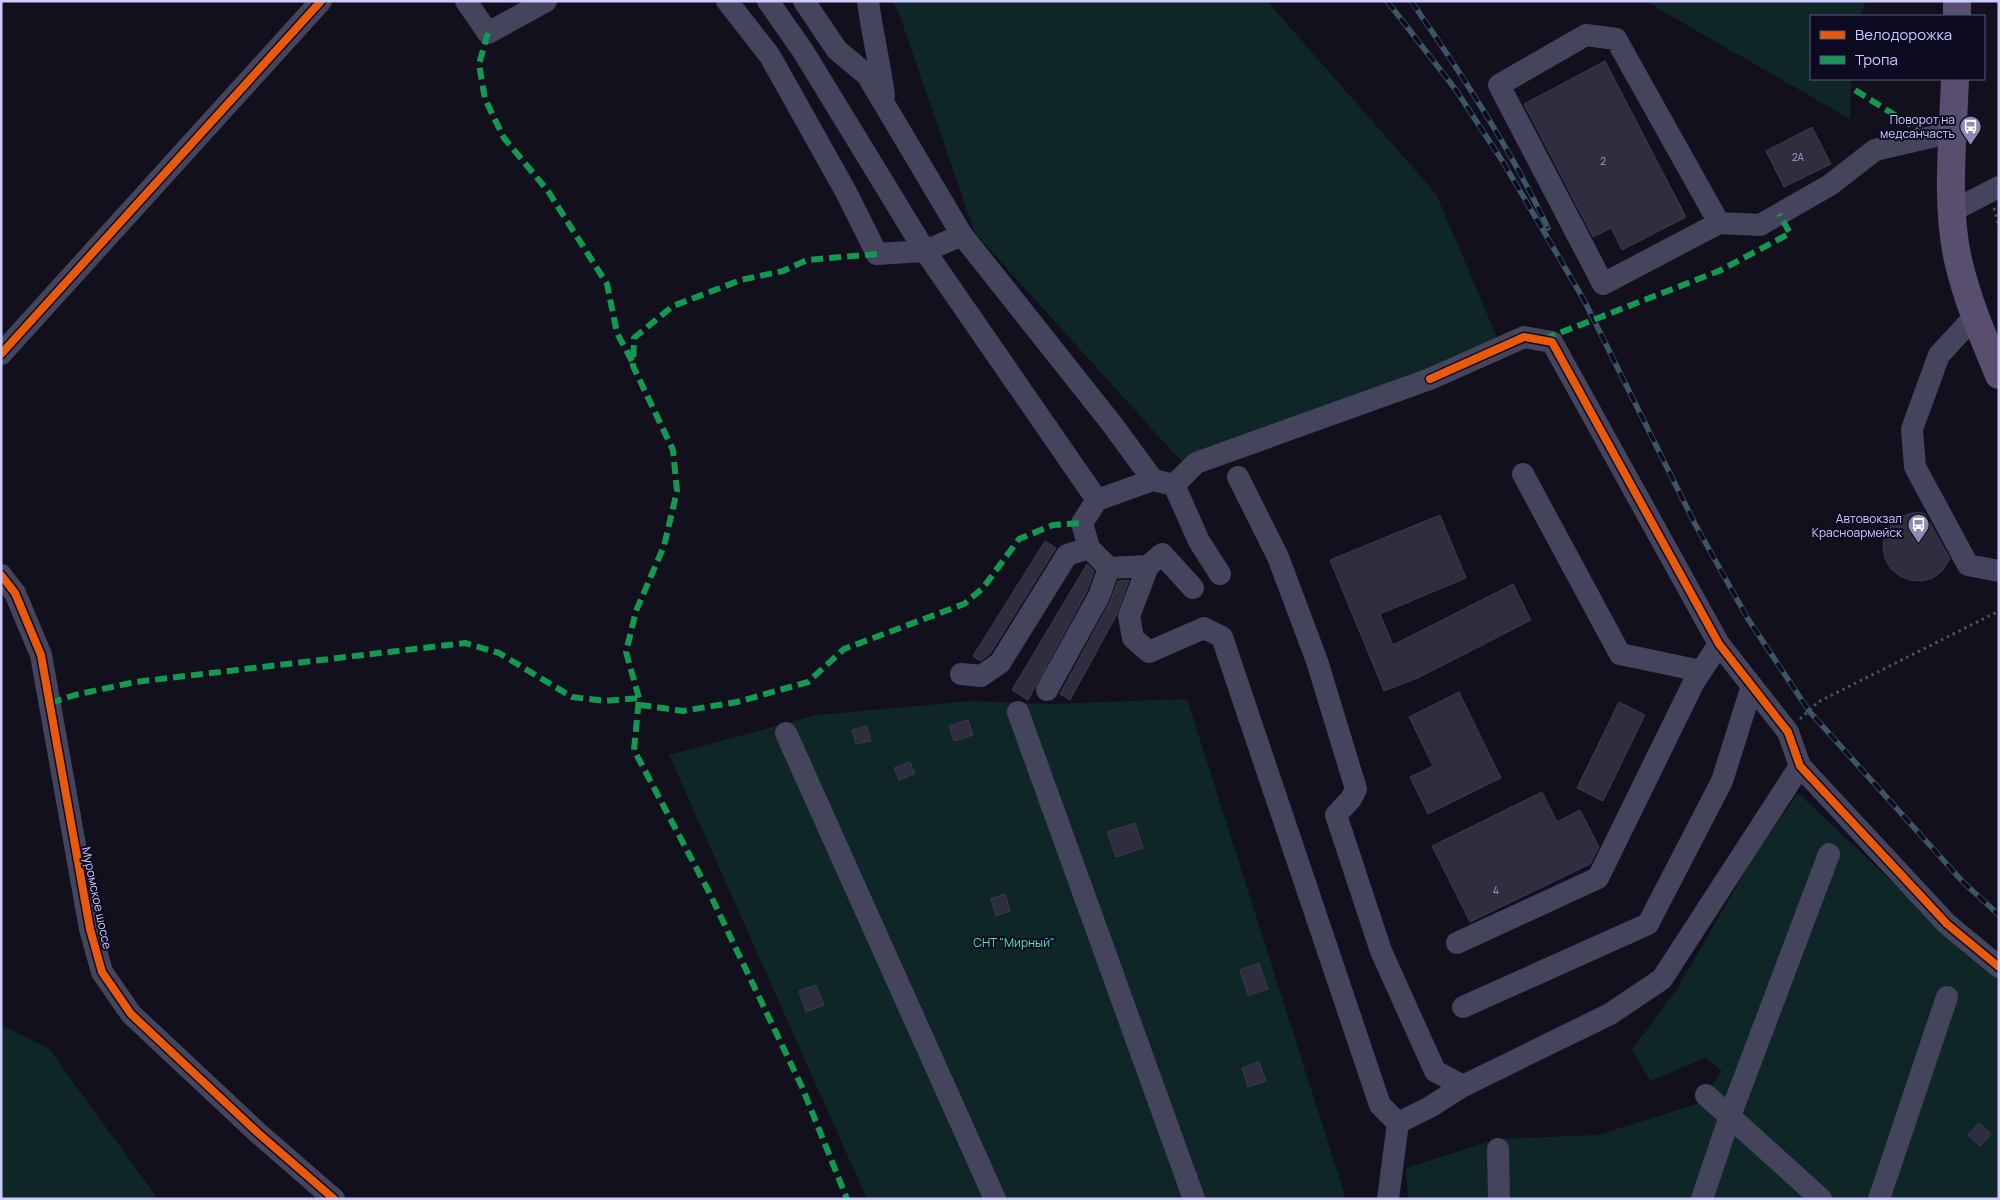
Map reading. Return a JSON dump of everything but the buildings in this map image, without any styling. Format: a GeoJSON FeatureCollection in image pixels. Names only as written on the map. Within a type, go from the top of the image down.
{"type":"FeatureCollection","features":[{"type":"Feature","properties":{"kind":"main road"},"geometry":{"type":"LineString","coordinates":[[1957,1],[1957,15]]}},
{"type":"Feature","properties":{"kind":"main road"},"geometry":{"type":"LineString","coordinates":[[1955,80],[1952,212],[1959,263],[1975,316],[1999,375]]}},
{"type":"Feature","properties":{"kind":"street"},"geometry":{"type":"LineString","coordinates":[[1,354],[321,1]]}},
{"type":"Feature","properties":{"kind":"street"},"geometry":{"type":"LineString","coordinates":[[466,1],[488,33],[546,1]]}},
{"type":"Feature","properties":{"kind":"street"},"geometry":{"type":"LineString","coordinates":[[727,1],[770,56],[846,192],[877,254],[925,251],[962,235]]}},
{"type":"Feature","properties":{"kind":"street"},"geometry":{"type":"LineString","coordinates":[[768,1],[803,51],[925,251],[1097,500]]}},
{"type":"Feature","properties":{"kind":"street"},"geometry":{"type":"LineString","coordinates":[[804,1],[837,50],[867,75],[962,235],[1112,424],[1164,482],[1220,574]]}},
{"type":"Feature","properties":{"kind":"street"},"geometry":{"type":"LineString","coordinates":[[868,1],[880,64],[885,105]]}},
{"type":"Feature","properties":{"kind":"street"},"geometry":{"type":"LineString","coordinates":[[1719,223],[1616,39],[1586,35],[1499,85],[1603,284],[1719,223],[1760,225],[1830,185],[1875,150],[1953,132]]}},
{"type":"Feature","properties":{"kind":"street"},"geometry":{"type":"LineString","coordinates":[[1952,212],[1999,187]]}},
{"type":"Feature","properties":{"kind":"street"},"geometry":{"type":"LineString","coordinates":[[1975,316],[1939,355],[1912,429],[1915,467],[1968,565],[1999,572]]}},
{"type":"Feature","properties":{"kind":"street"},"geometry":{"type":"LineString","coordinates":[[961,674],[981,676],[1000,663],[1067,555],[1082,522],[1097,500],[1164,482],[1196,463],[1430,379],[1524,337],[1552,342],[1719,644],[1788,732],[1800,766],[1947,924],[1999,967]]}},
{"type":"Feature","properties":{"kind":"street"},"geometry":{"type":"LineString","coordinates":[[1523,474],[1620,654],[1701,671]]}},
{"type":"Feature","properties":{"kind":"street"},"geometry":{"type":"LineString","coordinates":[[1238,477],[1278,557],[1317,661],[1351,771],[1356,789],[1336,815],[1381,951],[1436,1071],[1463,1086]]}},
{"type":"Feature","properties":{"kind":"street"},"geometry":{"type":"LineString","coordinates":[[1082,522],[1089,548],[1109,568],[1148,566]]}},
{"type":"Feature","properties":{"kind":"street"},"geometry":{"type":"LineString","coordinates":[[1067,555],[1089,548]]}},
{"type":"Feature","properties":{"kind":"street"},"geometry":{"type":"LineString","coordinates":[[1193,588],[1162,554],[1148,566],[1128,616],[1133,638],[1149,652],[1204,628],[1222,637],[1380,1105],[1398,1123]]}},
{"type":"Feature","properties":{"kind":"street"},"geometry":{"type":"LineString","coordinates":[[1047,690],[1099,596],[1109,568]]}},
{"type":"Feature","properties":{"kind":"street","name":"Муромское шоссе"},"geometry":{"type":"LineString","coordinates":[[1,576],[15,592],[41,655],[90,929],[102,972],[131,1014],[258,1133],[334,1199]]}},
{"type":"Feature","properties":{"kind":"street"},"geometry":{"type":"LineString","coordinates":[[1457,943],[1598,878],[1694,682],[1719,644]]}},
{"type":"Feature","properties":{"kind":"street"},"geometry":{"type":"LineString","coordinates":[[1463,1006],[1648,924],[1722,781],[1752,686]]}},
{"type":"Feature","properties":{"kind":"street"},"geometry":{"type":"LineString","coordinates":[[1018,712],[1194,1199]]}},
{"type":"Feature","properties":{"kind":"street"},"geometry":{"type":"LineString","coordinates":[[786,733],[995,1199]]}},
{"type":"Feature","properties":{"kind":"street"},"geometry":{"type":"LineString","coordinates":[[1398,1123],[1430,1107],[1463,1086],[1610,1014],[1662,979],[1800,766]]}},
{"type":"Feature","properties":{"kind":"street"},"geometry":{"type":"LineString","coordinates":[[1702,1199],[1730,1116],[1829,854]]}},
{"type":"Feature","properties":{"kind":"street"},"geometry":{"type":"LineString","coordinates":[[1879,1199],[1947,997]]}},
{"type":"Feature","properties":{"kind":"street"},"geometry":{"type":"LineString","coordinates":[[1706,1095],[1821,1199]]}},
{"type":"Feature","properties":{"kind":"street"},"geometry":{"type":"LineString","coordinates":[[1388,1199],[1398,1123]]}},
{"type":"Feature","properties":{"kind":"street"},"geometry":{"type":"LineString","coordinates":[[1498,1149],[1499,1199]]}},
{"type":"Feature","properties":{"kind":"path"},"geometry":{"type":"LineString","coordinates":[[1788,732],[1818,702],[1999,611]]}},
{"type":"Feature","properties":{"kind":"green space"},"geometry":{"type":"Polygon","coordinates":[[[892,1],[1267,1],[1436,194],[1500,344],[1181,461],[975,233],[898,11],[892,1]]]}},
{"type":"Feature","properties":{"kind":"green space"},"geometry":{"type":"Polygon","coordinates":[[[1645,1],[1866,1],[1860,15],[1810,15],[1810,80],[1851,80],[1850,119],[1645,1]]]}},
{"type":"Feature","properties":{"kind":"green space","name":"СНТ \"Мирный\""},"geometry":{"type":"Polygon","coordinates":[[[1187,699],[1346,1199],[867,1199],[669,755],[817,715],[970,701],[1050,704],[1187,699]]]}},
{"type":"Feature","properties":{"kind":"green space"},"geometry":{"type":"Polygon","coordinates":[[[1798,793],[1907,896],[1999,978],[1999,1199],[1408,1199],[1406,1168],[1497,1139],[1598,1135],[1697,1104],[1722,1071],[1705,1058],[1650,1081],[1632,1050],[1677,989],[1755,855],[1798,793]]]}},
{"type":"Feature","properties":{"kind":"green space"},"geometry":{"type":"Polygon","coordinates":[[[1,1025],[49,1049],[158,1199],[1,1199],[1,1025]]]}},
{"type":"Feature","properties":{"kind":"railway"},"geometry":{"type":"LineString","coordinates":[[1387,1],[1456,90],[1503,162],[1584,300],[1695,524],[1748,619],[1809,711],[1963,882],[1999,915]]}},
{"type":"Feature","properties":{"kind":"railway"},"geometry":{"type":"LineString","coordinates":[[1411,1],[1501,140],[1548,228]]}},
{"type":"Feature","properties":{"kind":"marked path"},"geometry":{"type":"LineString","coordinates":[[488,33],[479,64],[485,99],[504,138],[548,191],[607,284],[617,333],[632,361]]}},
{"type":"Feature","properties":{"kind":"marked path"},"geometry":{"type":"LineString","coordinates":[[1855,90],[1931,138]]}},
{"type":"Feature","properties":{"kind":"marked path"},"geometry":{"type":"LineString","coordinates":[[1544,339],[1719,271],[1783,237],[1790,233],[1779,214]]}},
{"type":"Feature","properties":{"kind":"marked path"},"geometry":{"type":"LineString","coordinates":[[877,254],[807,260],[783,271],[741,280],[673,306],[634,338],[633,366],[673,450],[677,491],[664,546],[636,611],[626,652],[641,705],[683,711],[737,702],[808,682],[844,649],[964,604],[983,588],[1019,539],[1053,525],[1082,523]]}},
{"type":"Feature","properties":{"kind":"marked path"},"geometry":{"type":"LineString","coordinates":[[50,703],[75,695],[135,682],[465,643],[499,653],[572,697],[605,701],[639,698],[634,750],[709,892],[802,1087],[847,1199]]}},
{"type":"Feature","properties":{"kind":"cycle path"},"geometry":{"type":"LineString","coordinates":[[1,354],[321,1]]}},
{"type":"Feature","properties":{"kind":"cycle path"},"geometry":{"type":"LineString","coordinates":[[1430,379],[1524,337],[1552,342],[1719,644],[1788,732],[1800,766],[1947,924],[1999,967]]}},
{"type":"Feature","properties":{"kind":"cycle path"},"geometry":{"type":"LineString","coordinates":[[1,575],[15,593],[41,655],[90,929],[102,972],[131,1014],[258,1133],[334,1199]]}},
{"type":"Feature","properties":{"kind":"place","name":"Поворот на медсанчасть"},"geometry":{"type":"Point","coordinates":[1971,145]}},
{"type":"Feature","properties":{"kind":"place","name":"Автовокзал Красноармейск"},"geometry":{"type":"Point","coordinates":[1918,544]}}]}
